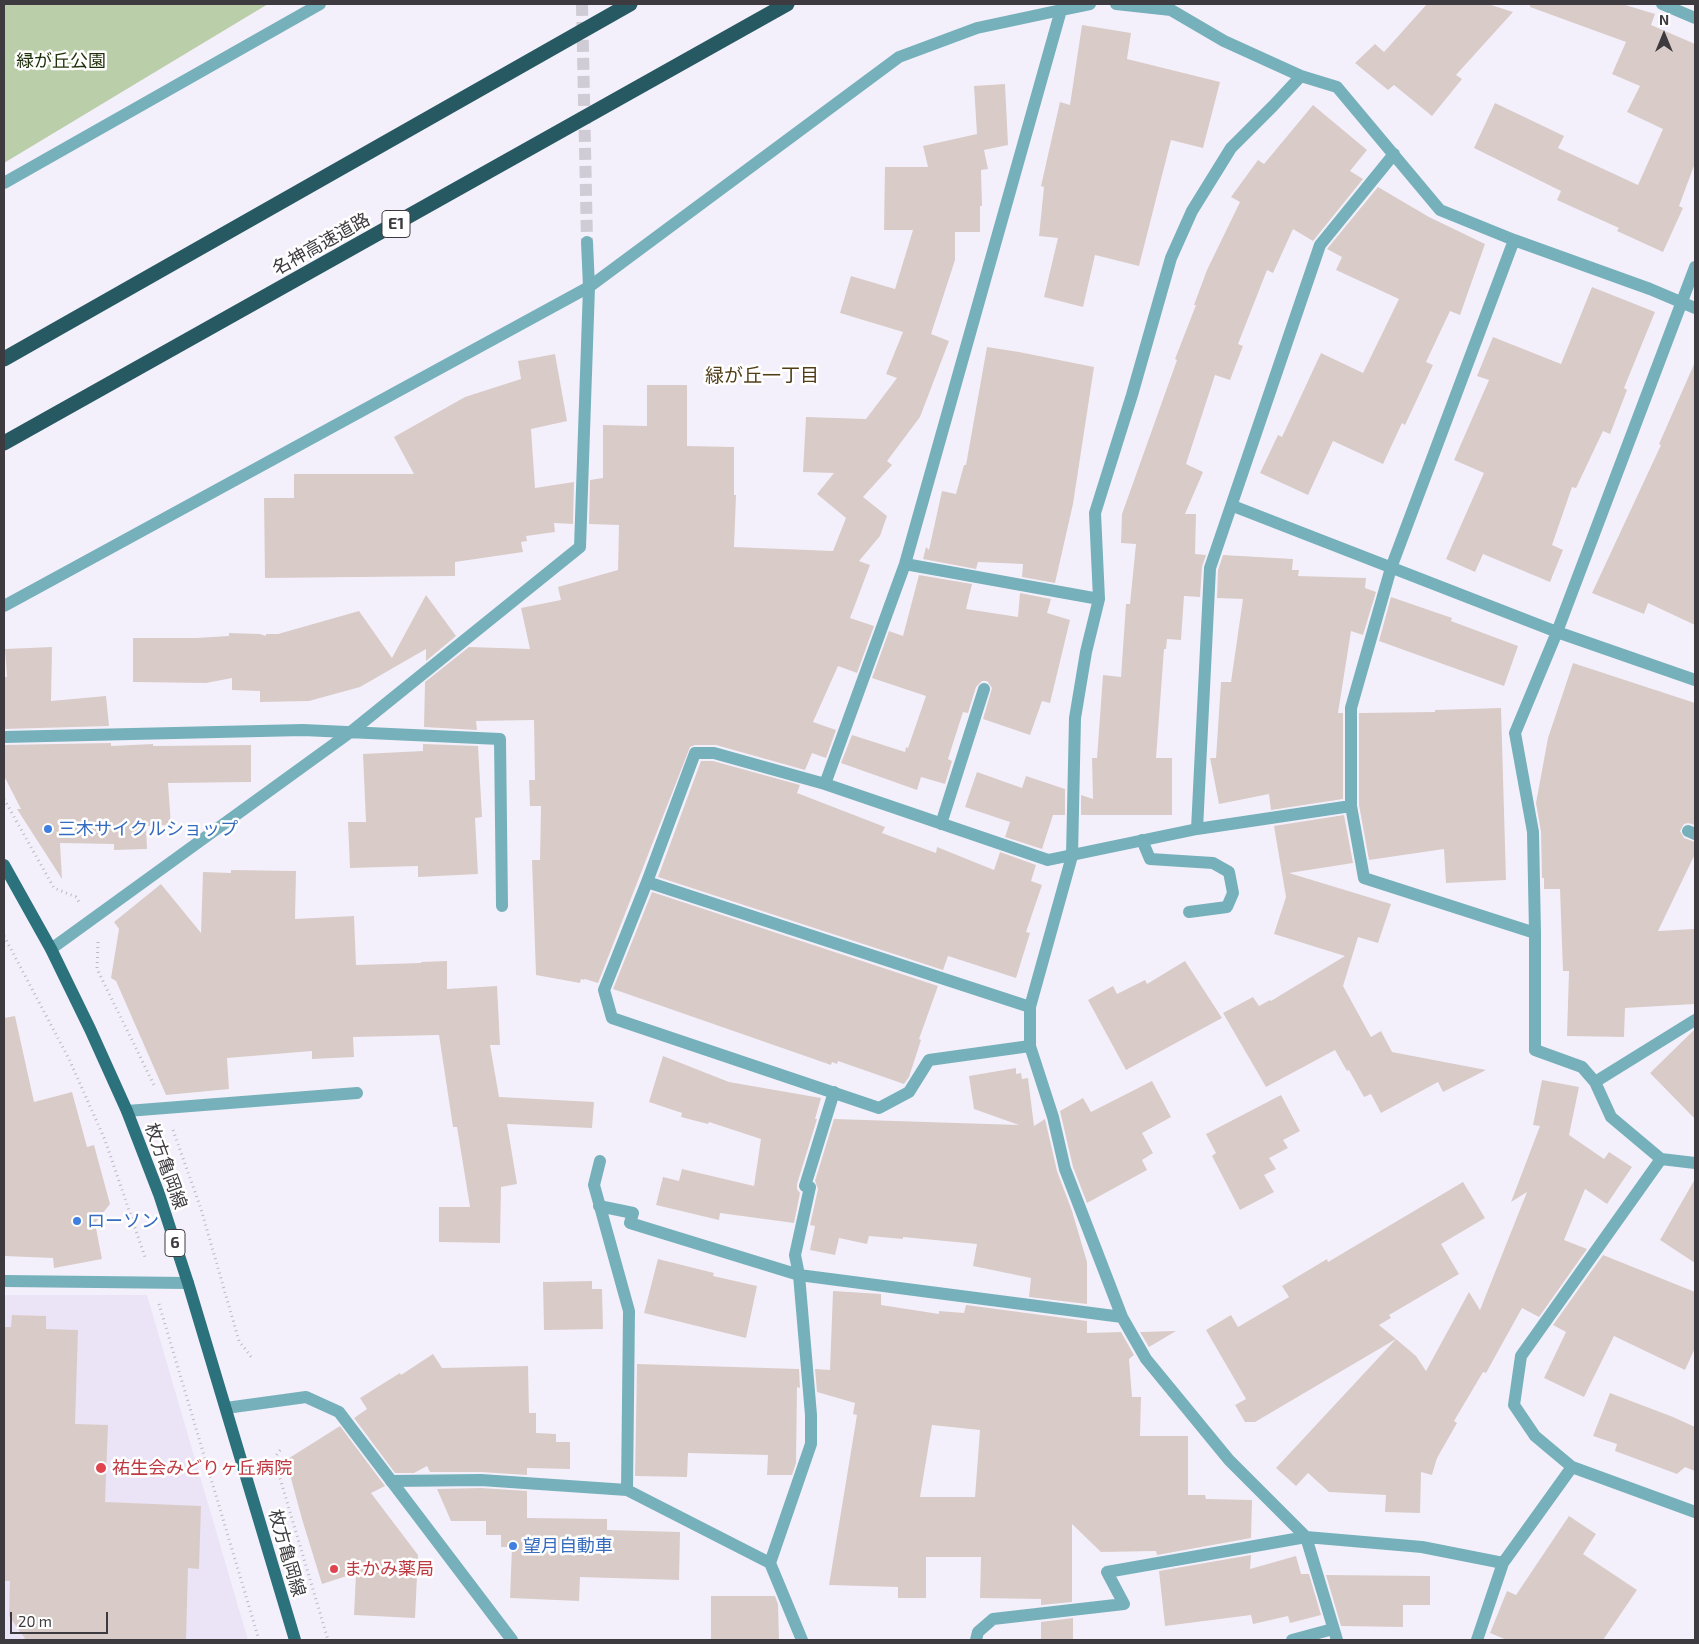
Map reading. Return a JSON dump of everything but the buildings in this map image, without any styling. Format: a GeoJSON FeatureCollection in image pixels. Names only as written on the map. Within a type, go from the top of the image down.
{"type":"FeatureCollection","features":[{"type":"Feature","properties":{"kind":"highway"},"geometry":{"type":"LineString","coordinates":[[4,359],[630,4]]}},
{"type":"Feature","properties":{"kind":"highway","name":"名神高速道路"},"geometry":{"type":"LineString","coordinates":[[4,443],[787,4]]}},
{"type":"Feature","properties":{"kind":"main road","name":"枚方亀岡線"},"geometry":{"type":"LineString","coordinates":[[4,865],[51,949],[90,1030],[127,1111],[159,1194],[188,1283],[295,1640]]}},
{"type":"Feature","properties":{"kind":"street"},"geometry":{"type":"LineString","coordinates":[[4,183],[320,4]]}},
{"type":"Feature","properties":{"kind":"street"},"geometry":{"type":"LineString","coordinates":[[4,606],[589,287],[899,57],[977,28],[1090,4]]}},
{"type":"Feature","properties":{"kind":"street"},"geometry":{"type":"LineString","coordinates":[[1116,4],[1171,10],[1224,40],[1301,76],[1337,87],[1440,210],[1514,240],[1650,289],[1695,308]]}},
{"type":"Feature","properties":{"kind":"street"},"geometry":{"type":"LineString","coordinates":[[1662,4],[1695,18]]}},
{"type":"Feature","properties":{"kind":"street"},"geometry":{"type":"LineString","coordinates":[[825,784],[905,564],[1061,10]]}},
{"type":"Feature","properties":{"kind":"street"},"geometry":{"type":"LineString","coordinates":[[1292,1640],[1335,1635],[1306,1536],[1230,1460],[1146,1360],[1122,1317],[1065,1169],[1053,1117],[1030,1046],[1030,1007],[1072,856],[1075,718],[1086,652],[1098,599],[1094,513],[1135,386],[1171,258],[1192,211],[1231,148],[1301,76]]}},
{"type":"Feature","properties":{"kind":"street"},"geometry":{"type":"LineString","coordinates":[[1198,829],[1210,568],[1320,244],[1394,154]]}},
{"type":"Feature","properties":{"kind":"street"},"geometry":{"type":"LineString","coordinates":[[1514,240],[1391,568],[1351,708],[1352,806],[1364,878],[1535,933]]}},
{"type":"Feature","properties":{"kind":"street"},"geometry":{"type":"LineString","coordinates":[[51,949],[352,731],[580,546],[589,287],[587,242]]}},
{"type":"Feature","properties":{"kind":"street"},"geometry":{"type":"LineString","coordinates":[[1695,267],[1557,632],[1515,733],[1532,832],[1535,933],[1535,1050],[1582,1067],[1595,1082],[1611,1117],[1661,1159],[1695,1164]]}},
{"type":"Feature","properties":{"kind":"street"},"geometry":{"type":"LineString","coordinates":[[1232,506],[1557,632],[1695,680]]}},
{"type":"Feature","properties":{"kind":"street"},"geometry":{"type":"LineString","coordinates":[[905,564],[1098,599]]}},
{"type":"Feature","properties":{"kind":"street"},"geometry":{"type":"LineString","coordinates":[[941,824],[984,689]]}},
{"type":"Feature","properties":{"kind":"street"},"geometry":{"type":"LineString","coordinates":[[4,737],[303,730],[500,739],[502,906]]}},
{"type":"Feature","properties":{"kind":"street"},"geometry":{"type":"LineString","coordinates":[[1030,1046],[930,1060],[909,1092],[879,1108],[612,1018],[604,990],[695,753],[714,753],[825,784],[1048,860],[1198,829],[1352,806]]}},
{"type":"Feature","properties":{"kind":"street"},"geometry":{"type":"LineString","coordinates":[[1142,840],[1150,859],[1213,863],[1230,872],[1234,893],[1227,907],[1189,912]]}},
{"type":"Feature","properties":{"kind":"street"},"geometry":{"type":"LineString","coordinates":[[647,882],[1030,1007]]}},
{"type":"Feature","properties":{"kind":"street"},"geometry":{"type":"LineString","coordinates":[[1595,1082],[1695,1020]]}},
{"type":"Feature","properties":{"kind":"street"},"geometry":{"type":"LineString","coordinates":[[770,1564],[811,1444],[811,1415],[800,1276],[796,1255],[810,1187],[805,1186],[834,1092]]}},
{"type":"Feature","properties":{"kind":"street"},"geometry":{"type":"LineString","coordinates":[[127,1111],[357,1093]]}},
{"type":"Feature","properties":{"kind":"street"},"geometry":{"type":"LineString","coordinates":[[1661,1159],[1521,1356],[1514,1405],[1535,1436],[1572,1467],[1695,1512]]}},
{"type":"Feature","properties":{"kind":"street"},"geometry":{"type":"LineString","coordinates":[[600,1161],[594,1185],[629,1311],[627,1490]]}},
{"type":"Feature","properties":{"kind":"street"},"geometry":{"type":"LineString","coordinates":[[599,1206],[633,1213],[630,1223],[800,1276],[1122,1317]]}},
{"type":"Feature","properties":{"kind":"street"},"geometry":{"type":"LineString","coordinates":[[4,1281],[188,1283]]}},
{"type":"Feature","properties":{"kind":"street"},"geometry":{"type":"LineString","coordinates":[[226,1408],[306,1397],[339,1412],[512,1640]]}},
{"type":"Feature","properties":{"kind":"street"},"geometry":{"type":"LineString","coordinates":[[1477,1640],[1503,1563],[1572,1467]]}},
{"type":"Feature","properties":{"kind":"street"},"geometry":{"type":"LineString","coordinates":[[391,1481],[481,1480],[627,1490],[770,1564],[802,1640]]}},
{"type":"Feature","properties":{"kind":"street"},"geometry":{"type":"LineString","coordinates":[[976,1640],[978,1632],[993,1619],[1124,1604],[1107,1572],[1306,1536],[1422,1547],[1503,1563]]}},
{"type":"Feature","properties":{"kind":"path"},"geometry":{"type":"LineString","coordinates":[[4,799],[54,888],[76,897],[99,933],[97,969],[165,1108],[201,1209],[239,1341],[252,1358]]}},
{"type":"Feature","properties":{"kind":"path"},"geometry":{"type":"LineString","coordinates":[[280,1450],[276,1456],[277,1468],[328,1640]]}},
{"type":"Feature","properties":{"kind":"shaded area","name":"祐生会みどりヶ丘病院"},"geometry":{"type":"Polygon","coordinates":[[[4,1295],[147,1295],[248,1640],[4,1640],[4,1295]]]}},
{"type":"Feature","properties":{"kind":"green space","name":"緑が丘公園"},"geometry":{"type":"Polygon","coordinates":[[[4,4],[268,4],[4,163],[4,4]]]}},
{"type":"Feature","properties":{"kind":"tunnel"},"geometry":{"type":"LineString","coordinates":[[582,4],[587,242]]}},
{"type":"Feature","properties":{"kind":"place","name":"三木サイクルショップ"},"geometry":{"type":"Point","coordinates":[48,829]}},
{"type":"Feature","properties":{"kind":"place","name":"ローソン"},"geometry":{"type":"Point","coordinates":[77,1221]}},
{"type":"Feature","properties":{"kind":"place","name":"祐生会みどりヶ丘病院"},"geometry":{"type":"Point","coordinates":[101,1468]}},
{"type":"Feature","properties":{"kind":"place","name":"望月自動車"},"geometry":{"type":"Point","coordinates":[513,1546]}},
{"type":"Feature","properties":{"kind":"place","name":"まかみ薬局"},"geometry":{"type":"Point","coordinates":[334,1569]}},
{"type":"Feature","properties":{"kind":"district","name":"緑が丘一丁目"},"geometry":{"type":"Point","coordinates":[762,376]}}]}
